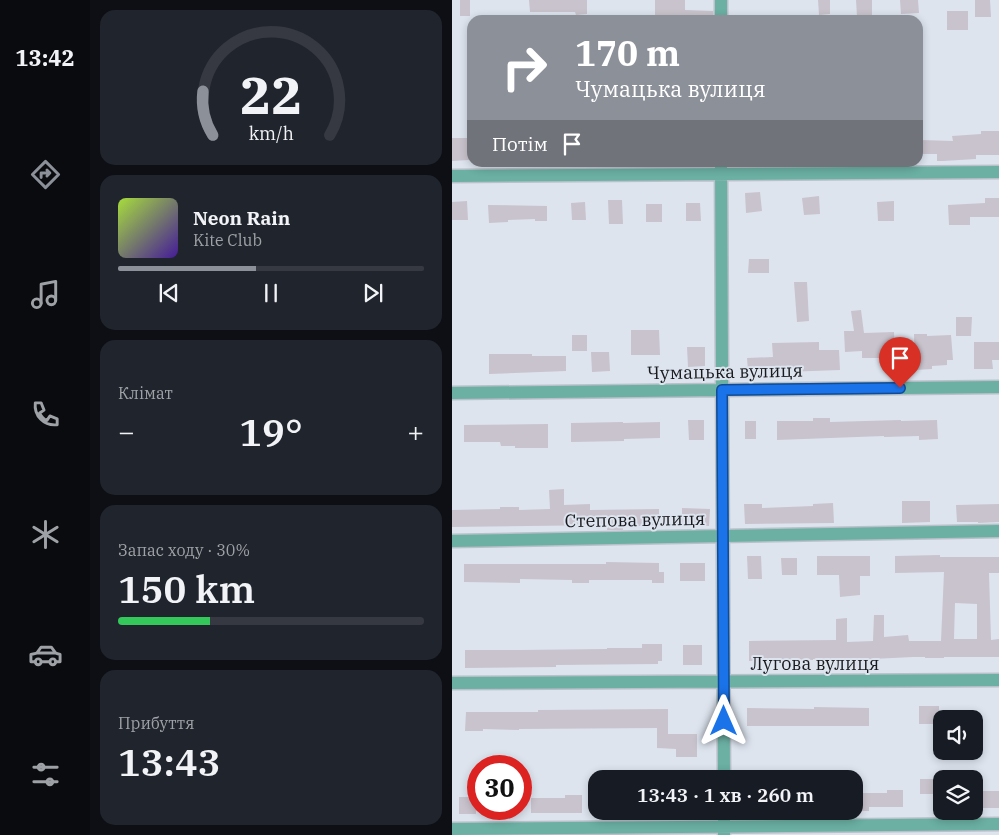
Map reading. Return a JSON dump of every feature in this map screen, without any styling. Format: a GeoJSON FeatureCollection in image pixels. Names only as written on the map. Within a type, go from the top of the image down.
{"type":"FeatureCollection","features":[{"type":"Feature","properties":{"kind":"street"},"geometry":{"type":"LineString","coordinates":[[721,0],[721,15]]}},
{"type":"Feature","properties":{"kind":"street"},"geometry":{"type":"LineString","coordinates":[[452,176],[722,168],[998,172]]}},
{"type":"Feature","properties":{"kind":"street"},"geometry":{"type":"LineString","coordinates":[[722,168],[724,770]]}},
{"type":"Feature","properties":{"kind":"street","name":"Чумацька вулиця"},"geometry":{"type":"LineString","coordinates":[[452,393],[998,387]]}},
{"type":"Feature","properties":{"kind":"street","name":"Степова вулиця"},"geometry":{"type":"LineString","coordinates":[[452,541],[998,531]]}},
{"type":"Feature","properties":{"kind":"street","name":"Лугова вулиця"},"geometry":{"type":"LineString","coordinates":[[452,684],[998,680]]}},
{"type":"Feature","properties":{"kind":"street"},"geometry":{"type":"LineString","coordinates":[[452,829],[724,831],[998,824]]}},
{"type":"Feature","properties":{"kind":"building"},"geometry":{"type":"Polygon","coordinates":[[[460,0],[470,0],[470,15],[460,16],[460,0]]]}},
{"type":"Feature","properties":{"kind":"building"},"geometry":{"type":"Polygon","coordinates":[[[529,0],[587,0],[587,14],[576,15],[575,12],[530,12],[529,0]]]}},
{"type":"Feature","properties":{"kind":"building"},"geometry":{"type":"Polygon","coordinates":[[[655,0],[685,0],[685,10],[713,11],[713,15],[655,15],[655,0]]]}},
{"type":"Feature","properties":{"kind":"building"},"geometry":{"type":"Polygon","coordinates":[[[818,0],[830,0],[830,14],[819,15],[818,0]]]}},
{"type":"Feature","properties":{"kind":"building"},"geometry":{"type":"Polygon","coordinates":[[[856,0],[872,0],[872,15],[857,15],[856,0]]]}},
{"type":"Feature","properties":{"kind":"building"},"geometry":{"type":"Polygon","coordinates":[[[900,0],[918,0],[919,13],[901,14],[900,0]]]}},
{"type":"Feature","properties":{"kind":"building"},"geometry":{"type":"Polygon","coordinates":[[[975,0],[990,0],[991,17],[975,17],[975,0]]]}},
{"type":"Feature","properties":{"kind":"building"},"geometry":{"type":"Polygon","coordinates":[[[947,11],[968,11],[968,30],[947,30],[947,11]]]}},
{"type":"Feature","properties":{"kind":"building"},"geometry":{"type":"Polygon","coordinates":[[[981,131],[999,131],[999,155],[976,155],[976,159],[937,161],[937,154],[923,154],[923,140],[953,141],[952,136],[981,134],[981,131]]]}},
{"type":"Feature","properties":{"kind":"building"},"geometry":{"type":"Polygon","coordinates":[[[452,138],[467,138],[467,160],[452,161],[452,138]]]}},
{"type":"Feature","properties":{"kind":"building"},"geometry":{"type":"Polygon","coordinates":[[[760,192],[762,211],[746,213],[745,193],[760,192]]]}},
{"type":"Feature","properties":{"kind":"building"},"geometry":{"type":"Polygon","coordinates":[[[819,196],[820,214],[804,215],[802,198],[819,196]]]}},
{"type":"Feature","properties":{"kind":"building"},"geometry":{"type":"Polygon","coordinates":[[[985,198],[999,198],[999,217],[970,217],[970,225],[949,225],[948,205],[985,203],[985,198]]]}},
{"type":"Feature","properties":{"kind":"building"},"geometry":{"type":"Polygon","coordinates":[[[608,200],[622,200],[623,224],[609,224],[608,200]]]}},
{"type":"Feature","properties":{"kind":"building"},"geometry":{"type":"Polygon","coordinates":[[[467,201],[468,220],[452,220],[452,202],[467,201]]]}},
{"type":"Feature","properties":{"kind":"building"},"geometry":{"type":"Polygon","coordinates":[[[894,201],[894,221],[878,221],[877,202],[894,201]]]}},
{"type":"Feature","properties":{"kind":"building"},"geometry":{"type":"Polygon","coordinates":[[[585,202],[586,220],[572,220],[571,203],[585,202]]]}},
{"type":"Feature","properties":{"kind":"building"},"geometry":{"type":"Polygon","coordinates":[[[686,203],[700,203],[701,221],[686,221],[686,203]]]}},
{"type":"Feature","properties":{"kind":"building"},"geometry":{"type":"Polygon","coordinates":[[[646,204],[662,204],[662,222],[646,222],[646,204]]]}},
{"type":"Feature","properties":{"kind":"building"},"geometry":{"type":"Polygon","coordinates":[[[488,205],[547,206],[547,221],[535,221],[535,219],[489,223],[488,205]]]}},
{"type":"Feature","properties":{"kind":"building"},"geometry":{"type":"Polygon","coordinates":[[[749,259],[769,259],[769,273],[748,273],[749,259]]]}},
{"type":"Feature","properties":{"kind":"building"},"geometry":{"type":"Polygon","coordinates":[[[794,282],[807,282],[809,321],[797,322],[794,282]]]}},
{"type":"Feature","properties":{"kind":"building"},"geometry":{"type":"Polygon","coordinates":[[[861,310],[864,333],[894,332],[895,358],[862,358],[862,351],[845,352],[844,331],[854,331],[851,311],[861,310]]]}},
{"type":"Feature","properties":{"kind":"building"},"geometry":{"type":"Polygon","coordinates":[[[956,317],[972,317],[971,336],[956,336],[956,317]]]}},
{"type":"Feature","properties":{"kind":"building"},"geometry":{"type":"Polygon","coordinates":[[[631,330],[659,330],[660,355],[631,355],[631,330]]]}},
{"type":"Feature","properties":{"kind":"building"},"geometry":{"type":"Polygon","coordinates":[[[914,334],[927,334],[927,336],[951,335],[953,360],[947,360],[947,365],[932,366],[932,369],[915,370],[914,334]]]}},
{"type":"Feature","properties":{"kind":"building"},"geometry":{"type":"Polygon","coordinates":[[[572,335],[587,335],[587,351],[572,351],[572,335]]]}},
{"type":"Feature","properties":{"kind":"building"},"geometry":{"type":"Polygon","coordinates":[[[819,342],[819,350],[839,350],[840,370],[748,371],[747,358],[773,357],[772,343],[819,342]]]}},
{"type":"Feature","properties":{"kind":"building"},"geometry":{"type":"Polygon","coordinates":[[[974,342],[999,342],[999,360],[992,360],[993,369],[974,369],[974,342]]]}},
{"type":"Feature","properties":{"kind":"building"},"geometry":{"type":"Polygon","coordinates":[[[687,347],[705,347],[705,366],[688,367],[687,347]]]}},
{"type":"Feature","properties":{"kind":"building"},"geometry":{"type":"Polygon","coordinates":[[[591,352],[609,352],[610,371],[592,372],[591,352]]]}},
{"type":"Feature","properties":{"kind":"building"},"geometry":{"type":"Polygon","coordinates":[[[489,354],[566,356],[566,371],[489,374],[489,354]]]}},
{"type":"Feature","properties":{"kind":"building"},"geometry":{"type":"Polygon","coordinates":[[[813,418],[830,418],[830,422],[937,420],[938,439],[919,440],[919,436],[884,436],[777,440],[777,421],[813,421],[813,418]]]}},
{"type":"Feature","properties":{"kind":"building"},"geometry":{"type":"Polygon","coordinates":[[[688,420],[704,420],[704,440],[689,440],[688,420]]]}},
{"type":"Feature","properties":{"kind":"building"},"geometry":{"type":"Polygon","coordinates":[[[745,421],[756,421],[756,439],[745,439],[745,421]]]}},
{"type":"Feature","properties":{"kind":"building"},"geometry":{"type":"Polygon","coordinates":[[[660,422],[660,438],[571,442],[571,423],[660,422]]]}},
{"type":"Feature","properties":{"kind":"building"},"geometry":{"type":"Polygon","coordinates":[[[548,424],[548,448],[515,448],[515,446],[501,446],[500,442],[464,442],[464,425],[548,424]]]}},
{"type":"Feature","properties":{"kind":"building"},"geometry":{"type":"Polygon","coordinates":[[[564,489],[564,505],[590,504],[590,510],[659,509],[659,526],[623,526],[623,530],[607,530],[607,525],[452,527],[452,510],[500,509],[500,507],[519,507],[519,510],[550,509],[549,490],[564,489]]]}},
{"type":"Feature","properties":{"kind":"building"},"geometry":{"type":"Polygon","coordinates":[[[902,501],[930,501],[930,522],[902,523],[902,501]]]}},
{"type":"Feature","properties":{"kind":"building"},"geometry":{"type":"Polygon","coordinates":[[[833,503],[834,523],[745,524],[744,504],[762,504],[762,508],[813,506],[813,504],[833,503]]]}},
{"type":"Feature","properties":{"kind":"building"},"geometry":{"type":"Polygon","coordinates":[[[999,504],[999,522],[957,522],[956,505],[999,504]]]}},
{"type":"Feature","properties":{"kind":"building"},"geometry":{"type":"Polygon","coordinates":[[[682,508],[710,509],[709,526],[682,525],[682,508]]]}},
{"type":"Feature","properties":{"kind":"building"},"geometry":{"type":"Polygon","coordinates":[[[747,556],[761,556],[762,579],[748,579],[747,556]]]}},
{"type":"Feature","properties":{"kind":"building"},"geometry":{"type":"Polygon","coordinates":[[[817,556],[870,556],[870,576],[860,576],[860,595],[840,597],[839,575],[817,575],[817,556]]]}},
{"type":"Feature","properties":{"kind":"building"},"geometry":{"type":"Polygon","coordinates":[[[895,556],[999,557],[999,573],[989,573],[991,640],[999,639],[999,657],[913,657],[852,660],[778,659],[749,661],[749,641],[836,640],[836,619],[847,618],[847,642],[873,641],[874,615],[884,615],[884,637],[908,635],[909,641],[941,641],[944,572],[895,573],[895,556]],[[955,603],[954,639],[977,639],[977,604],[955,603]]]}},
{"type":"Feature","properties":{"kind":"building"},"geometry":{"type":"Polygon","coordinates":[[[781,558],[797,558],[797,575],[782,575],[781,558]]]}},
{"type":"Feature","properties":{"kind":"building"},"geometry":{"type":"Polygon","coordinates":[[[606,562],[659,563],[659,572],[664,572],[664,583],[652,583],[652,580],[589,580],[589,583],[572,583],[572,580],[520,579],[520,583],[464,582],[464,564],[606,564],[606,562]]]}},
{"type":"Feature","properties":{"kind":"building"},"geometry":{"type":"Polygon","coordinates":[[[680,563],[705,563],[705,581],[680,581],[680,563]]]}},
{"type":"Feature","properties":{"kind":"building"},"geometry":{"type":"Polygon","coordinates":[[[642,644],[662,644],[662,661],[658,661],[658,664],[465,668],[465,650],[642,648],[642,644]]]}},
{"type":"Feature","properties":{"kind":"building"},"geometry":{"type":"Polygon","coordinates":[[[683,645],[702,645],[702,665],[683,665],[683,645]]]}},
{"type":"Feature","properties":{"kind":"building"},"geometry":{"type":"Polygon","coordinates":[[[919,706],[939,706],[939,710],[933,710],[933,724],[919,724],[919,706]]]}},
{"type":"Feature","properties":{"kind":"building"},"geometry":{"type":"Polygon","coordinates":[[[814,707],[869,708],[869,726],[747,726],[747,708],[814,709],[814,707]]]}},
{"type":"Feature","properties":{"kind":"building"},"geometry":{"type":"Polygon","coordinates":[[[668,709],[668,734],[697,734],[697,757],[676,757],[676,749],[657,748],[657,728],[483,729],[483,731],[465,731],[466,712],[668,709]]]}},
{"type":"Feature","properties":{"kind":"building"},"geometry":{"type":"Polygon","coordinates":[[[920,779],[933,779],[933,794],[920,794],[920,779]]]}},
{"type":"Feature","properties":{"kind":"building"},"geometry":{"type":"Polygon","coordinates":[[[887,790],[903,790],[903,807],[869,807],[869,811],[863,811],[863,793],[887,793],[887,790]]]}},
{"type":"Feature","properties":{"kind":"building"},"geometry":{"type":"Polygon","coordinates":[[[983,791],[999,791],[999,808],[983,808],[983,791]]]}},
{"type":"Feature","properties":{"kind":"building"},"geometry":{"type":"Polygon","coordinates":[[[565,795],[582,795],[582,813],[532,813],[532,798],[565,798],[565,795]]]}},
{"type":"Feature","properties":{"kind":"building"},"geometry":{"type":"Polygon","coordinates":[[[459,797],[467,797],[467,814],[459,814],[459,797]]]}},
{"type":"Feature","properties":{"kind":"route"},"geometry":{"type":"LineString","coordinates":[[724,721],[722,390],[900,388]]}}]}
